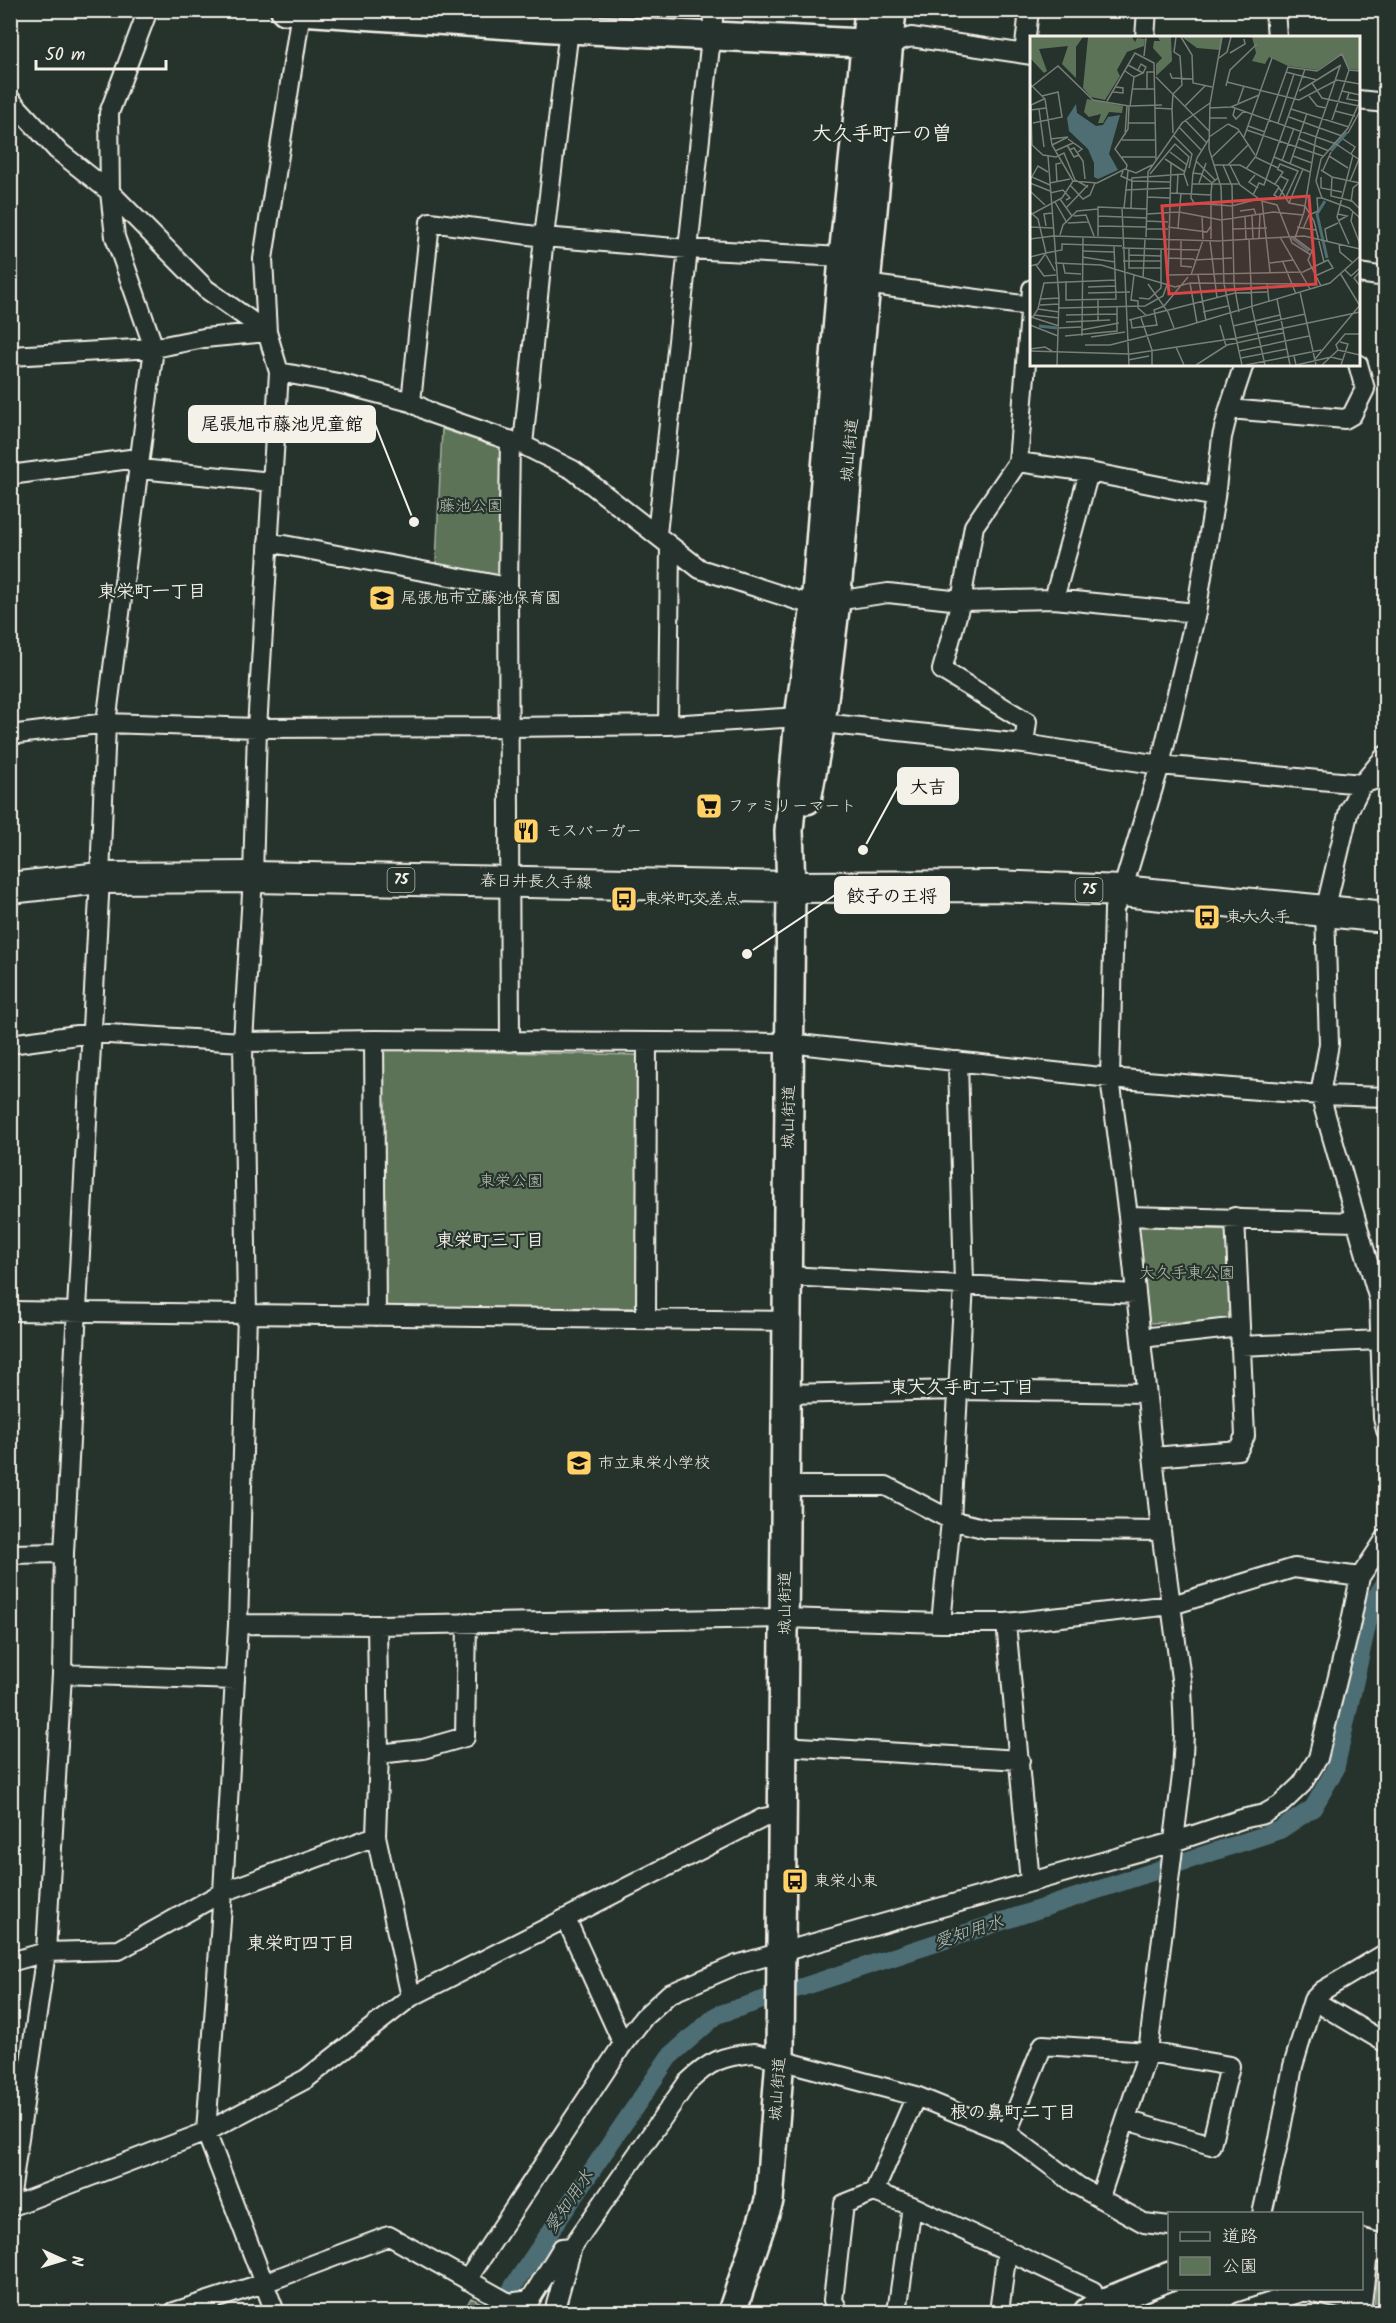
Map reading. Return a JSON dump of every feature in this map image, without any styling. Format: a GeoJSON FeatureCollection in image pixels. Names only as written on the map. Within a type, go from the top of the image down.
{"type":"FeatureCollection","features":[{"type":"Feature","properties":{"kind":"main road","name":"春日井長久手線"},"geometry":{"type":"LineString","coordinates":[[10,888],[100,878],[253,877],[791,887],[996,886],[1122,891],[1386,917]]}},
{"type":"Feature","properties":{"kind":"street"},"geometry":{"type":"LineString","coordinates":[[10,2200],[46,1952],[62,1674],[64,1553],[100,878],[106,723],[154,348],[115,237],[110,192],[109,113],[148,10]]}},
{"type":"Feature","properties":{"kind":"street","name":"城山街道"},"geometry":{"type":"LineString","coordinates":[[732,2313],[769,2201],[780,2058],[791,887],[865,284],[877,44],[869,10]]}},
{"type":"Feature","properties":{"kind":"street","name":"城山街道"},"geometry":{"type":"LineString","coordinates":[[826,604],[843,257],[877,44],[892,10]]}},
{"type":"Feature","properties":{"kind":"street"},"geometry":{"type":"LineString","coordinates":[[275,2313],[206,2132],[224,1892],[238,1624],[247,1314],[243,1042],[253,877],[257,728],[279,372],[267,332],[264,259],[293,11],[444,16],[568,29],[712,24],[877,44],[910,37],[1028,55],[1029,10]]}},
{"type":"Feature","properties":{"kind":"street"},"geometry":{"type":"LineString","coordinates":[[1144,36],[1148,10]]}},
{"type":"Feature","properties":{"kind":"street"},"geometry":{"type":"LineString","coordinates":[[1275,10],[1277,36]]}},
{"type":"Feature","properties":{"kind":"street"},"geometry":{"type":"LineString","coordinates":[[668,725],[664,540],[687,249],[712,24]]}},
{"type":"Feature","properties":{"kind":"street"},"geometry":{"type":"LineString","coordinates":[[510,1042],[508,587],[516,443],[544,237],[568,29]]}},
{"type":"Feature","properties":{"kind":"street"},"geometry":{"type":"LineString","coordinates":[[10,99],[57,150],[110,192],[206,290],[267,332]]}},
{"type":"Feature","properties":{"kind":"street"},"geometry":{"type":"LineString","coordinates":[[1360,100],[1386,103]]}},
{"type":"Feature","properties":{"kind":"street"},"geometry":{"type":"LineString","coordinates":[[411,402],[430,222],[544,237],[687,249],[843,257]]}},
{"type":"Feature","properties":{"kind":"street"},"geometry":{"type":"LineString","coordinates":[[1360,273],[1386,277]]}},
{"type":"Feature","properties":{"kind":"street"},"geometry":{"type":"LineString","coordinates":[[865,284],[1030,298]]}},
{"type":"Feature","properties":{"kind":"street"},"geometry":{"type":"LineString","coordinates":[[1024,744],[1026,722],[942,670],[961,600],[974,526],[1018,462],[1030,318]]}},
{"type":"Feature","properties":{"kind":"street"},"geometry":{"type":"LineString","coordinates":[[10,356],[154,348],[204,338],[267,332]]}},
{"type":"Feature","properties":{"kind":"street"},"geometry":{"type":"LineString","coordinates":[[1100,2197],[1148,2052],[1185,1734],[1182,1686],[1161,1531],[1128,1216],[1110,1078],[1114,909],[1122,891],[1160,765],[1196,613],[1215,497],[1222,437],[1243,366]]}},
{"type":"Feature","properties":{"kind":"street"},"geometry":{"type":"LineString","coordinates":[[1229,410],[1345,419],[1352,416],[1365,389],[1359,366]]}},
{"type":"Feature","properties":{"kind":"street"},"geometry":{"type":"LineString","coordinates":[[279,372],[338,383],[411,402],[433,414],[516,443],[573,470],[700,568],[826,604],[888,593],[961,600],[1054,599],[1196,613]]}},
{"type":"Feature","properties":{"kind":"street"},"geometry":{"type":"LineString","coordinates":[[10,475],[130,459],[140,469],[273,482]]}},
{"type":"Feature","properties":{"kind":"street"},"geometry":{"type":"LineString","coordinates":[[1018,462],[1089,472],[1215,497]]}},
{"type":"Feature","properties":{"kind":"street"},"geometry":{"type":"LineString","coordinates":[[1054,599],[1089,472]]}},
{"type":"Feature","properties":{"kind":"street"},"geometry":{"type":"LineString","coordinates":[[268,542],[508,587]]}},
{"type":"Feature","properties":{"kind":"street"},"geometry":{"type":"LineString","coordinates":[[10,735],[106,723],[257,728],[510,727],[810,720],[1024,744],[1160,765],[1362,784],[1386,776]]}},
{"type":"Feature","properties":{"kind":"street"},"geometry":{"type":"LineString","coordinates":[[1386,755],[1362,784],[1349,810],[1324,911],[1329,1044],[1320,1095],[1379,1300],[1383,1418],[1386,1430]]}},
{"type":"Feature","properties":{"kind":"street"},"geometry":{"type":"LineString","coordinates":[[10,1044],[92,1033],[243,1042],[374,1040],[789,1043],[1110,1078],[1320,1095],[1386,1097]]}},
{"type":"Feature","properties":{"kind":"street"},"geometry":{"type":"LineString","coordinates":[[374,1040],[376,1316]]}},
{"type":"Feature","properties":{"kind":"street"},"geometry":{"type":"LineString","coordinates":[[646,1319],[647,1043]]}},
{"type":"Feature","properties":{"kind":"street"},"geometry":{"type":"LineString","coordinates":[[941,1623],[951,1520],[964,1284],[958,1061]]}},
{"type":"Feature","properties":{"kind":"street"},"geometry":{"type":"LineString","coordinates":[[1128,1216],[1235,1217],[1355,1222]]}},
{"type":"Feature","properties":{"kind":"street"},"geometry":{"type":"LineString","coordinates":[[1153,1457],[1238,1450],[1245,1436],[1235,1217]]}},
{"type":"Feature","properties":{"kind":"street"},"geometry":{"type":"LineString","coordinates":[[787,1276],[1135,1294]]}},
{"type":"Feature","properties":{"kind":"street"},"geometry":{"type":"LineString","coordinates":[[10,1311],[787,1321]]}},
{"type":"Feature","properties":{"kind":"street"},"geometry":{"type":"LineString","coordinates":[[1141,1338],[1240,1327]]}},
{"type":"Feature","properties":{"kind":"street"},"geometry":{"type":"LineString","coordinates":[[1241,1346],[1380,1340]]}},
{"type":"Feature","properties":{"kind":"street"},"geometry":{"type":"LineString","coordinates":[[786,1394],[957,1390],[1146,1394]]}},
{"type":"Feature","properties":{"kind":"street"},"geometry":{"type":"LineString","coordinates":[[785,1486],[886,1486],[951,1520],[987,1529],[1161,1531]]}},
{"type":"Feature","properties":{"kind":"street"},"geometry":{"type":"LineString","coordinates":[[467,2280],[623,2044],[644,2017],[669,1994],[736,1965],[782,1959],[1030,1881],[1172,1848],[1242,1819],[1264,1815],[1280,1805],[1302,1784],[1318,1758],[1360,1577],[1386,1538]]}},
{"type":"Feature","properties":{"kind":"street"},"geometry":{"type":"LineString","coordinates":[[10,1554],[64,1553]]}},
{"type":"Feature","properties":{"kind":"street"},"geometry":{"type":"LineString","coordinates":[[238,1624],[377,1625],[785,1618],[1006,1623],[1172,1605],[1294,1568],[1360,1577]]}},
{"type":"Feature","properties":{"kind":"street"},"geometry":{"type":"LineString","coordinates":[[379,1754],[423,1749],[465,1737],[467,1622]]}},
{"type":"Feature","properties":{"kind":"street"},"geometry":{"type":"LineString","coordinates":[[1006,1623],[1030,1881]]}},
{"type":"Feature","properties":{"kind":"street"},"geometry":{"type":"LineString","coordinates":[[377,1625],[379,1754],[376,1836],[411,1997]]}},
{"type":"Feature","properties":{"kind":"street"},"geometry":{"type":"LineString","coordinates":[[62,1674],[235,1680]]}},
{"type":"Feature","properties":{"kind":"street"},"geometry":{"type":"LineString","coordinates":[[783,1746],[1020,1760]]}},
{"type":"Feature","properties":{"kind":"street"},"geometry":{"type":"LineString","coordinates":[[10,2207],[206,2132],[306,2079],[411,1997],[763,1818],[783,1814]]}},
{"type":"Feature","properties":{"kind":"street"},"geometry":{"type":"LineString","coordinates":[[10,1962],[46,1952],[119,1950],[224,1892],[376,1836]]}},
{"type":"Feature","properties":{"kind":"street"},"geometry":{"type":"LineString","coordinates":[[566,1919],[623,2044]]}},
{"type":"Feature","properties":{"kind":"street"},"geometry":{"type":"LineString","coordinates":[[1262,2212],[1293,2066],[1314,2000],[1322,1990],[1386,1953]]}},
{"type":"Feature","properties":{"kind":"street"},"geometry":{"type":"LineString","coordinates":[[1314,2000],[1386,2043]]}},
{"type":"Feature","properties":{"kind":"street"},"geometry":{"type":"LineString","coordinates":[[1007,2133],[1043,2045],[1148,2052],[1230,2066],[1211,2145],[1126,2120]]}},
{"type":"Feature","properties":{"kind":"street"},"geometry":{"type":"LineString","coordinates":[[554,2313],[572,2247],[687,2084],[705,2066],[731,2055],[754,2053],[780,2058],[916,2096],[1007,2133],[1078,2186],[1144,2223],[1168,2226]]}},
{"type":"Feature","properties":{"kind":"street"},"geometry":{"type":"LineString","coordinates":[[874,2192],[916,2096]]}},
{"type":"Feature","properties":{"kind":"street"},"geometry":{"type":"LineString","coordinates":[[839,2313],[833,2300],[844,2204],[874,2192],[912,2206],[1093,2291],[1095,2310],[1168,2277]]}},
{"type":"Feature","properties":{"kind":"street"},"geometry":{"type":"LineString","coordinates":[[897,2313],[912,2206]]}},
{"type":"Feature","properties":{"kind":"street"},"geometry":{"type":"LineString","coordinates":[[174,2313],[264,2283],[389,2236],[509,2303],[530,2300],[562,2248],[572,2247]]}},
{"type":"Feature","properties":{"kind":"street"},"geometry":{"type":"LineString","coordinates":[[1240,2313],[1265,2308],[1305,2291],[1361,2308],[1372,2246]]}},
{"type":"Feature","properties":{"kind":"street"},"geometry":{"type":"LineString","coordinates":[[999,2313],[1007,2250]]}},
{"type":"Feature","properties":{"kind":"green space","name":"藤池公園"},"geometry":{"type":"Polygon","coordinates":[[[442,429],[503,449],[502,576],[436,564],[442,429]]]}},
{"type":"Feature","properties":{"kind":"green space","name":"東栄公園"},"geometry":{"type":"Polygon","coordinates":[[[384,1050],[638,1055],[636,1308],[385,1307],[384,1050]]]}},
{"type":"Feature","properties":{"kind":"green space","name":"大久手東公園"},"geometry":{"type":"Polygon","coordinates":[[[1139,1226],[1232,1230],[1229,1321],[1148,1323],[1139,1226]]]}},
{"type":"Feature","properties":{"kind":"green space"},"geometry":{"type":"Polygon","coordinates":[[[1377,2267],[1385,2269],[1385,2312],[1374,2312],[1377,2267]]]}},
{"type":"Feature","properties":{"kind":"green space"},"geometry":{"type":"Polygon","coordinates":[[[471,2298],[500,2312],[463,2312],[471,2298]]]}},
{"type":"Feature","properties":{"kind":"waterway","name":"愛知用水"},"geometry":{"type":"LineString","coordinates":[[512,2288],[669,2057],[717,2015],[1280,1830],[1313,1808],[1335,1770],[1372,1603],[1386,1581]]}},
{"type":"Feature","properties":{"kind":"place","name":"尾張旭市藤池児童館"},"geometry":{"type":"Point","coordinates":[414,522]}},
{"type":"Feature","properties":{"kind":"place","name":"尾張旭市立藤池保育園"},"geometry":{"type":"Point","coordinates":[382,598]}},
{"type":"Feature","properties":{"kind":"place","name":"ファミリーマート"},"geometry":{"type":"Point","coordinates":[709,806]}},
{"type":"Feature","properties":{"kind":"place","name":"モスバーガー"},"geometry":{"type":"Point","coordinates":[526,831]}},
{"type":"Feature","properties":{"kind":"place","name":"大吉"},"geometry":{"type":"Point","coordinates":[863,850]}},
{"type":"Feature","properties":{"kind":"place","name":"東栄町交差点"},"geometry":{"type":"Point","coordinates":[624,899]}},
{"type":"Feature","properties":{"kind":"place","name":"東大久手"},"geometry":{"type":"Point","coordinates":[1207,917]}},
{"type":"Feature","properties":{"kind":"place","name":"餃子の王将"},"geometry":{"type":"Point","coordinates":[747,954]}},
{"type":"Feature","properties":{"kind":"place","name":"市立東栄小学校"},"geometry":{"type":"Point","coordinates":[579,1463]}},
{"type":"Feature","properties":{"kind":"place","name":"東栄小東"},"geometry":{"type":"Point","coordinates":[795,1881]}},
{"type":"Feature","properties":{"kind":"district","name":"大久手町一の曽"},"geometry":{"type":"Point","coordinates":[882,135]}},
{"type":"Feature","properties":{"kind":"district","name":"東栄町一丁目"},"geometry":{"type":"Point","coordinates":[152,592]}},
{"type":"Feature","properties":{"kind":"district","name":"東栄町三丁目"},"geometry":{"type":"Point","coordinates":[490,1241]}},
{"type":"Feature","properties":{"kind":"district","name":"東大久手町二丁目"},"geometry":{"type":"Point","coordinates":[962,1388]}},
{"type":"Feature","properties":{"kind":"district","name":"東栄町四丁目"},"geometry":{"type":"Point","coordinates":[301,1944]}},
{"type":"Feature","properties":{"kind":"district","name":"根の鼻町二丁目"},"geometry":{"type":"Point","coordinates":[1013,2113]}}]}
